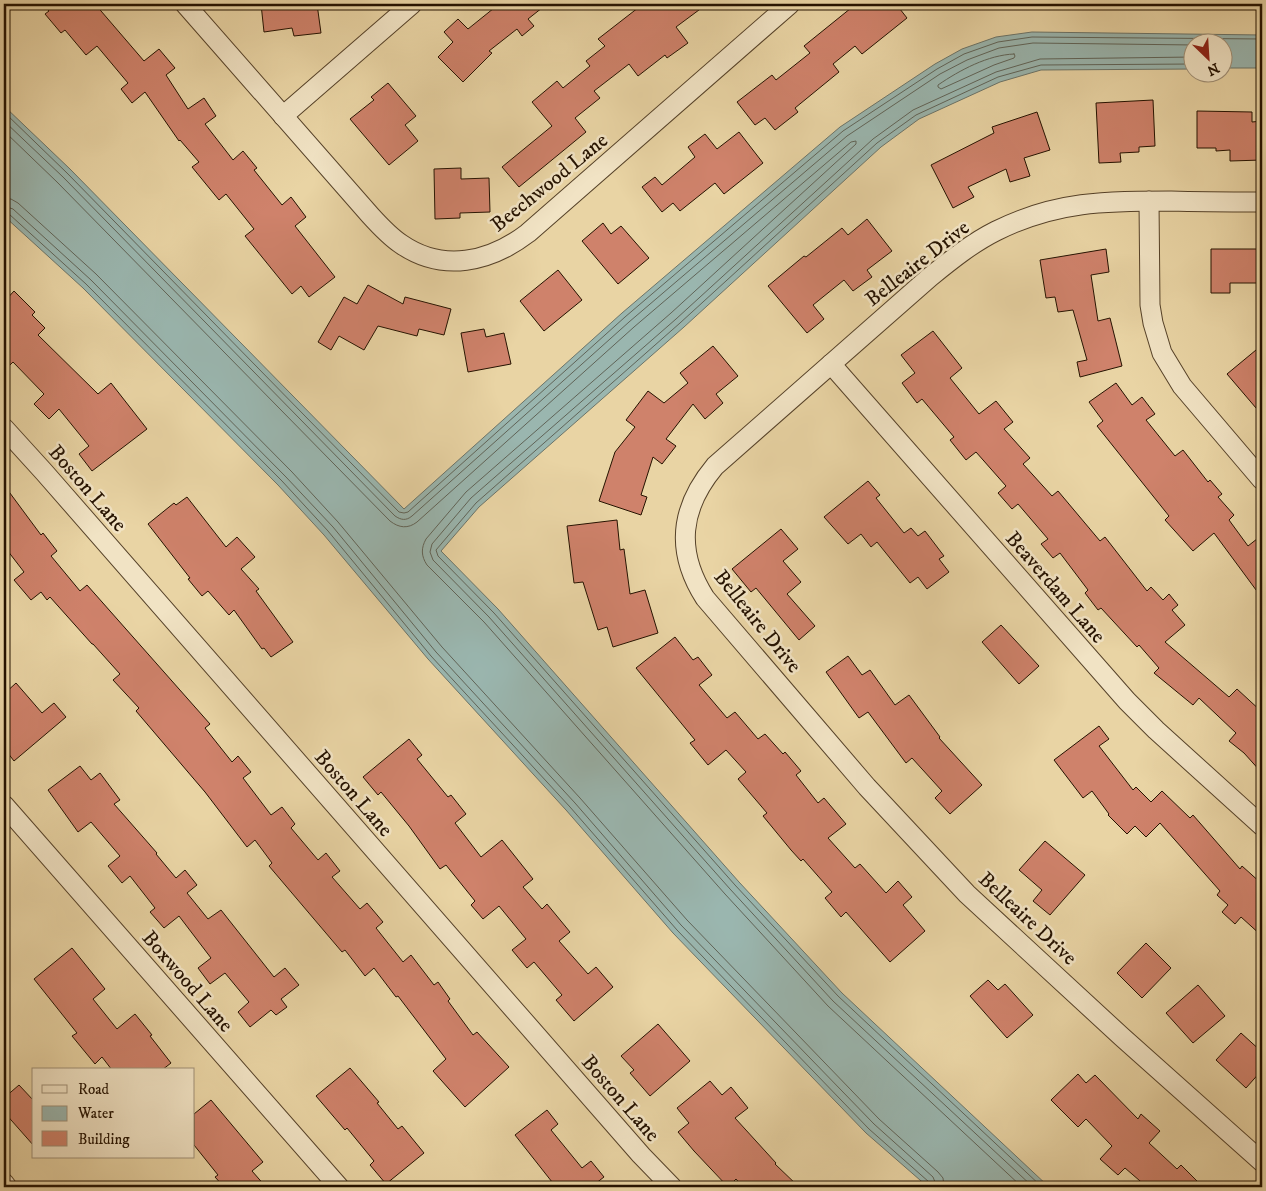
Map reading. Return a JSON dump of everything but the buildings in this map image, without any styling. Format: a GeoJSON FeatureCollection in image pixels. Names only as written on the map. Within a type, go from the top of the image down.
{"type":"FeatureCollection","features":[{"type":"Feature","properties":{"kind":"street","name":"Beechwood Lane"},"geometry":{"type":"LineString","coordinates":[[185,4],[391,237],[424,256],[463,261],[475,260],[506,248],[528,233],[790,4]]}},
{"type":"Feature","properties":{"kind":"street"},"geometry":{"type":"LineString","coordinates":[[283,116],[412,4]]}},
{"type":"Feature","properties":{"kind":"street","name":"Belleaire Drive"},"geometry":{"type":"LineString","coordinates":[[1262,202],[1116,201],[1072,206],[1040,213],[994,232],[948,262],[728,454],[705,478],[698,489],[688,513],[685,541],[689,565],[698,586],[722,619],[867,787],[968,894],[1122,1037],[1262,1162]]}},
{"type":"Feature","properties":{"kind":"street"},"geometry":{"type":"LineString","coordinates":[[1149,201],[1150,305],[1156,338],[1162,353],[1182,386],[1262,480]]}},
{"type":"Feature","properties":{"kind":"street","name":"Beaverdam Lane"},"geometry":{"type":"LineString","coordinates":[[831,364],[1126,701],[1262,826]]}},
{"type":"Feature","properties":{"kind":"street","name":"Boston Lane"},"geometry":{"type":"LineString","coordinates":[[4,428],[641,1155],[672,1187]]}},
{"type":"Feature","properties":{"kind":"street","name":"Boxwood Lane"},"geometry":{"type":"LineString","coordinates":[[4,805],[338,1187]]}},
{"type":"Feature","properties":{"kind":"street"},"geometry":{"type":"LineString","coordinates":[[4,1183],[7,1187]]}},
{"type":"Feature","properties":{"kind":"water"},"geometry":{"type":"Polygon","coordinates":[[[1032,32],[1184,34],[1184,69],[1041,70],[1000,82],[919,119],[881,147],[684,327],[479,507],[441,551],[498,609],[739,882],[842,993],[1049,1187],[928,1187],[866,1133],[673,933],[566,810],[428,659],[324,535],[278,485],[83,288],[4,216],[4,106],[70,169],[404,509],[622,313],[840,127],[935,64],[962,49],[996,37],[1032,32]]]}},
{"type":"Feature","properties":{"kind":"water"},"geometry":{"type":"Polygon","coordinates":[[[1234,35],[1262,35],[1262,68],[1234,68],[1234,35]]]}}]}
